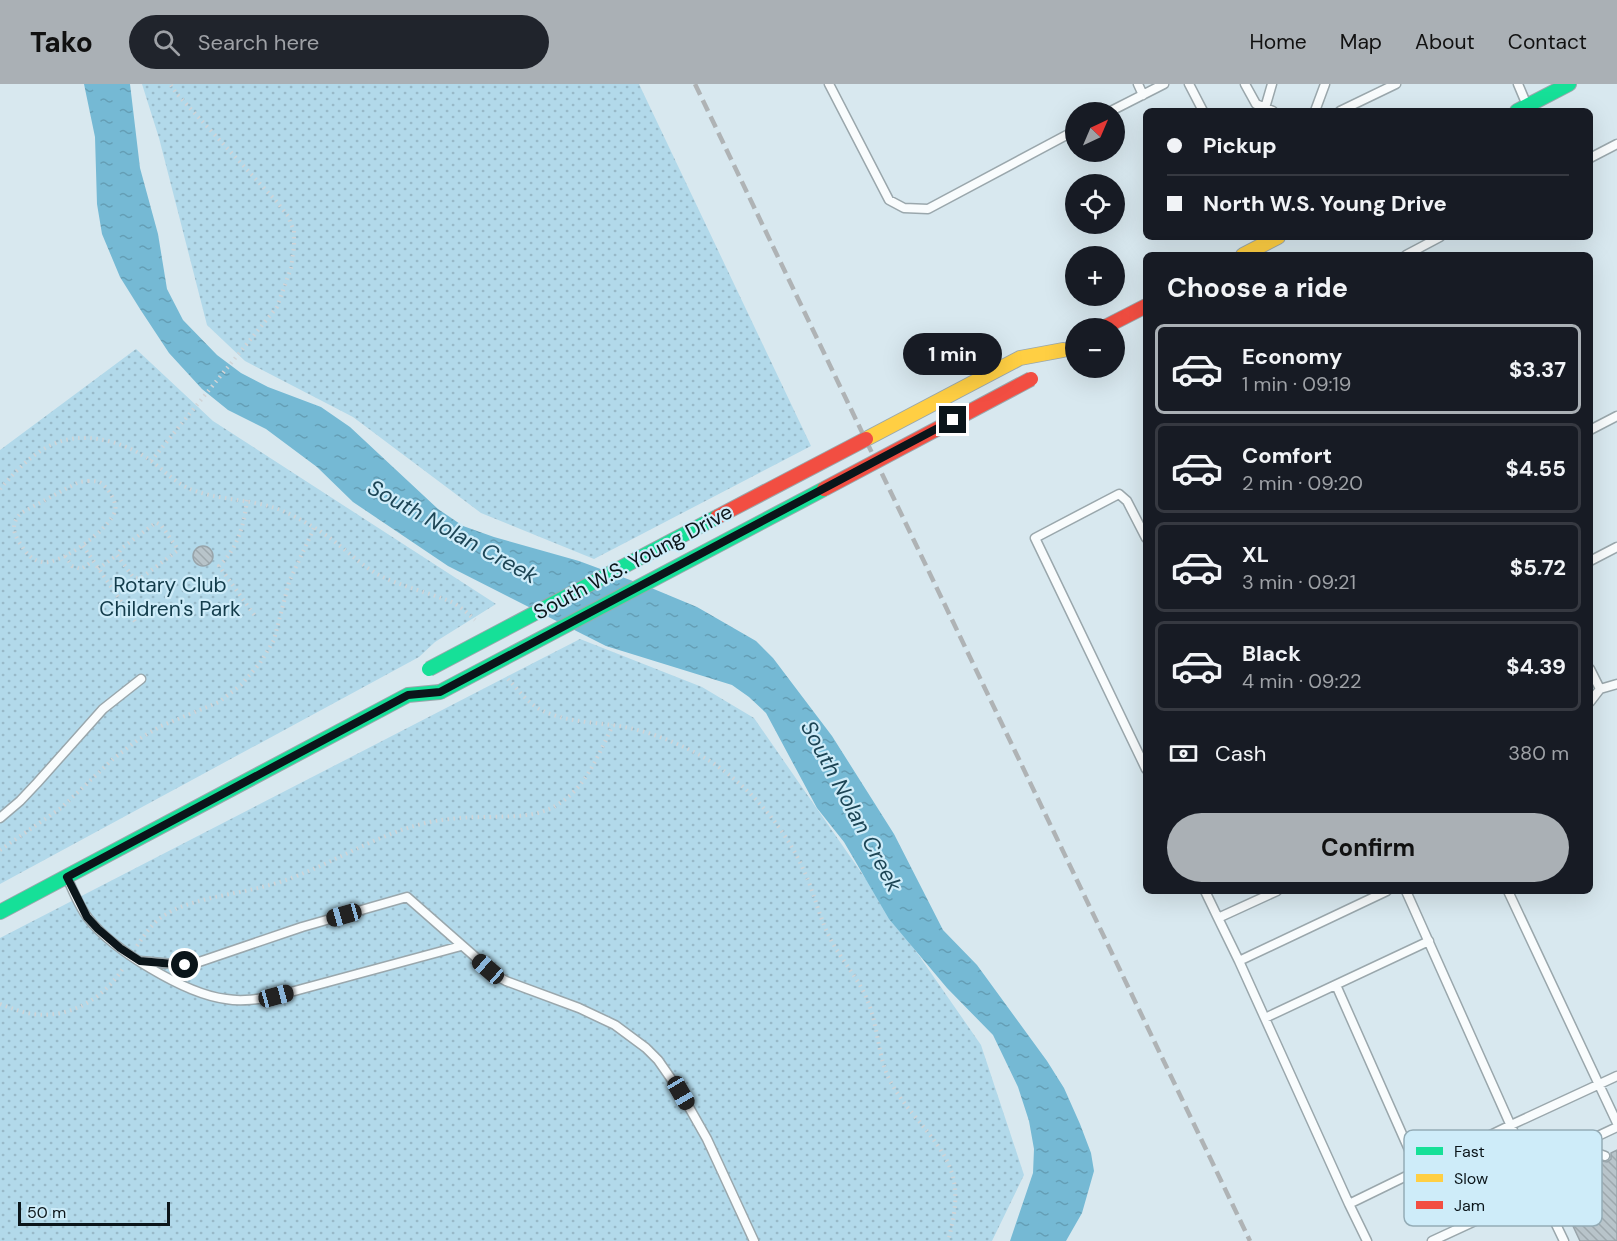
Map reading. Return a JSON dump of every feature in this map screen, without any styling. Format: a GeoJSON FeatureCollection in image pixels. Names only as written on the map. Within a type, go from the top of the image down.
{"type":"FeatureCollection","features":[{"type":"Feature","properties":{"kind":"main road"},"geometry":{"type":"LineString","coordinates":[[1524,108],[1569,84]]}},
{"type":"Feature","properties":{"kind":"main road"},"geometry":{"type":"LineString","coordinates":[[1248,252],[1269,240]]}},
{"type":"Feature","properties":{"kind":"main road"},"geometry":{"type":"LineString","coordinates":[[1123,318],[1143,308]]}},
{"type":"Feature","properties":{"kind":"main road","name":"South W.S. Young Drive"},"geometry":{"type":"LineString","coordinates":[[408,695],[429,669],[1020,358],[1065,347]]}},
{"type":"Feature","properties":{"kind":"main road","name":"South W.S. Young Drive"},"geometry":{"type":"LineString","coordinates":[[0,912],[408,695],[440,692],[1039,372],[1065,349]]}},
{"type":"Feature","properties":{"kind":"lane"},"geometry":{"type":"LineString","coordinates":[[829,84],[889,200],[904,208],[928,209],[1065,136]]}},
{"type":"Feature","properties":{"kind":"lane"},"geometry":{"type":"LineString","coordinates":[[1138,84],[1143,95]]}},
{"type":"Feature","properties":{"kind":"lane"},"geometry":{"type":"LineString","coordinates":[[1125,104],[1164,84]]}},
{"type":"Feature","properties":{"kind":"lane"},"geometry":{"type":"LineString","coordinates":[[1189,84],[1201,108]]}},
{"type":"Feature","properties":{"kind":"lane"},"geometry":{"type":"LineString","coordinates":[[1245,84],[1256,104],[1266,108]]}},
{"type":"Feature","properties":{"kind":"lane"},"geometry":{"type":"LineString","coordinates":[[1269,108],[1272,84]]}},
{"type":"Feature","properties":{"kind":"lane"},"geometry":{"type":"LineString","coordinates":[[1316,108],[1325,84]]}},
{"type":"Feature","properties":{"kind":"lane"},"geometry":{"type":"LineString","coordinates":[[1346,108],[1396,84]]}},
{"type":"Feature","properties":{"kind":"lane"},"geometry":{"type":"LineString","coordinates":[[1518,84],[1522,108]]}},
{"type":"Feature","properties":{"kind":"lane"},"geometry":{"type":"LineString","coordinates":[[1593,156],[1617,144]]}},
{"type":"Feature","properties":{"kind":"lane"},"geometry":{"type":"LineString","coordinates":[[1412,252],[1434,240]]}},
{"type":"Feature","properties":{"kind":"lane"},"geometry":{"type":"LineString","coordinates":[[1593,428],[1617,416]]}},
{"type":"Feature","properties":{"kind":"lane"},"geometry":{"type":"LineString","coordinates":[[1143,524],[1119,494],[1035,538],[1143,763]]}},
{"type":"Feature","properties":{"kind":"lane"},"geometry":{"type":"LineString","coordinates":[[1593,559],[1617,547]]}},
{"type":"Feature","properties":{"kind":"lane"},"geometry":{"type":"LineString","coordinates":[[1593,675],[1600,689]]}},
{"type":"Feature","properties":{"kind":"lane"},"geometry":{"type":"LineString","coordinates":[[0,818],[20,801],[104,709],[141,679]]}},
{"type":"Feature","properties":{"kind":"lane"},"geometry":{"type":"LineString","coordinates":[[1593,698],[1600,689],[1617,684]]}},
{"type":"Feature","properties":{"kind":"lane"},"geometry":{"type":"LineString","coordinates":[[67,877],[87,917],[115,945],[191,990],[226,1000],[250,1000],[276,996],[461,946]]}},
{"type":"Feature","properties":{"kind":"lane"},"geometry":{"type":"LineString","coordinates":[[1206,894],[1239,960],[1367,1241]]}},
{"type":"Feature","properties":{"kind":"lane"},"geometry":{"type":"LineString","coordinates":[[1218,918],[1270,894]]}},
{"type":"Feature","properties":{"kind":"lane"},"geometry":{"type":"LineString","coordinates":[[1239,960],[1381,894]]}},
{"type":"Feature","properties":{"kind":"lane"},"geometry":{"type":"LineString","coordinates":[[1407,894],[1513,1130]]}},
{"type":"Feature","properties":{"kind":"lane"},"geometry":{"type":"LineString","coordinates":[[1509,894],[1617,1125],[1602,1133]]}},
{"type":"Feature","properties":{"kind":"lane"},"geometry":{"type":"LineString","coordinates":[[140,961],[185,965],[199,962],[302,927],[406,897],[497,976],[599,1016],[646,1048],[669,1074],[697,1121],[754,1241]]}},
{"type":"Feature","properties":{"kind":"lane"},"geometry":{"type":"LineString","coordinates":[[1265,1018],[1429,941]]}},
{"type":"Feature","properties":{"kind":"lane"},"geometry":{"type":"LineString","coordinates":[[1336,986],[1404,1139]]}},
{"type":"Feature","properties":{"kind":"lane"},"geometry":{"type":"LineString","coordinates":[[1501,1130],[1617,1076]]}},
{"type":"Feature","properties":{"kind":"lane"},"geometry":{"type":"LineString","coordinates":[[1349,1204],[1404,1177]]}},
{"type":"Feature","properties":{"kind":"lane"},"geometry":{"type":"LineString","coordinates":[[1432,1241],[1464,1226]]}},
{"type":"Feature","properties":{"kind":"lane"},"geometry":{"type":"LineString","coordinates":[[1557,1226],[1564,1241]]}},
{"type":"Feature","properties":{"kind":"path"},"geometry":{"type":"LineString","coordinates":[[151,461],[269,317],[281,299],[291,268],[294,246],[294,231],[288,216],[170,84]]}},
{"type":"Feature","properties":{"kind":"path"},"geometry":{"type":"LineString","coordinates":[[0,489],[35,453],[48,446],[85,438],[114,442],[139,453],[169,476],[194,491],[219,497],[248,500],[285,512],[315,528],[379,575],[454,603],[472,616],[478,625]]}},
{"type":"Feature","properties":{"kind":"path"},"geometry":{"type":"LineString","coordinates":[[79,482],[98,482],[103,484],[108,491],[115,504],[115,513],[100,533],[83,546],[49,563],[35,560],[29,556],[15,536],[13,529],[21,513],[79,482]]}},
{"type":"Feature","properties":{"kind":"path"},"geometry":{"type":"LineString","coordinates":[[248,500],[240,534],[231,552],[219,566],[255,616]]}},
{"type":"Feature","properties":{"kind":"path"},"geometry":{"type":"LineString","coordinates":[[98,568],[157,523],[161,525],[177,548],[176,553],[141,578],[133,577],[117,555]]}},
{"type":"Feature","properties":{"kind":"path"},"geometry":{"type":"LineString","coordinates":[[0,850],[66,804],[113,759],[139,739],[161,726],[219,702],[241,686],[268,652],[274,640],[289,582],[315,528]]}},
{"type":"Feature","properties":{"kind":"path"},"geometry":{"type":"LineString","coordinates":[[83,546],[136,623]]}},
{"type":"Feature","properties":{"kind":"path"},"geometry":{"type":"LineString","coordinates":[[65,556],[72,566],[81,569],[93,561]]}},
{"type":"Feature","properties":{"kind":"path"},"geometry":{"type":"LineString","coordinates":[[508,678],[529,701],[540,709],[571,721],[613,725],[644,732],[705,758],[746,790],[778,827],[804,871],[824,927],[869,1003],[886,1072],[908,1108],[936,1142],[952,1173],[956,1187],[956,1203],[948,1241]]}},
{"type":"Feature","properties":{"kind":"path"},"geometry":{"type":"LineString","coordinates":[[137,947],[153,923],[172,910],[193,902],[285,880],[389,834],[437,821],[473,817],[523,817],[551,808],[570,796],[590,772],[613,725]]}},
{"type":"Feature","properties":{"kind":"path"},"geometry":{"type":"LineString","coordinates":[[0,1004],[34,1014],[62,1012],[77,1008],[102,994],[126,964]]}},
{"type":"Feature","properties":{"kind":"green space"},"geometry":{"type":"Polygon","coordinates":[[[142,84],[639,84],[811,446],[594,559],[481,513],[353,417],[245,361],[207,325],[159,138],[142,84]]]}},
{"type":"Feature","properties":{"kind":"green space","name":"Rotary Club Children's Park"},"geometry":{"type":"Polygon","coordinates":[[[136,349],[213,421],[496,604],[435,642],[419,657],[0,884],[0,450],[136,349]]]}},
{"type":"Feature","properties":{"kind":"green space"},"geometry":{"type":"Polygon","coordinates":[[[580,639],[702,687],[754,718],[981,1045],[1024,1175],[992,1241],[0,1241],[0,938],[580,639]]]}},
{"type":"Feature","properties":{"kind":"water","name":"South Nolan Creek"},"geometry":{"type":"Polygon","coordinates":[[[84,84],[130,84],[140,168],[158,234],[167,289],[183,320],[217,355],[241,373],[268,387],[321,407],[350,427],[438,509],[463,526],[579,561],[697,607],[756,641],[773,658],[832,736],[894,834],[943,930],[977,965],[1064,1088],[1091,1153],[1094,1171],[1082,1213],[1066,1241],[1010,1241],[1033,1173],[1034,1149],[1029,1121],[1018,1087],[993,1035],[947,988],[889,919],[844,842],[817,808],[766,713],[732,685],[606,646],[448,566],[353,502],[317,467],[266,429],[228,410],[202,389],[169,353],[140,309],[120,277],[102,234],[97,204],[95,137],[84,84]]]}},
{"type":"Feature","properties":{"kind":"building"},"geometry":{"type":"Polygon","coordinates":[[[199,546],[207,546],[213,552],[213,560],[207,566],[199,566],[193,560],[193,552],[199,546]]]}},
{"type":"Feature","properties":{"kind":"building"},"geometry":{"type":"Polygon","coordinates":[[[1617,1150],[1617,1241],[1580,1241],[1573,1226],[1602,1226],[1602,1161],[1607,1162],[1611,1159],[1611,1153],[1617,1150]]]}},
{"type":"Feature","properties":{"kind":"railway"},"geometry":{"type":"LineString","coordinates":[[695,84],[1250,1241]]}},
{"type":"Feature","properties":{"kind":"traffic: fast"},"geometry":{"type":"LineString","coordinates":[[1523,108],[1569,84]]}},
{"type":"Feature","properties":{"kind":"traffic: fast"},"geometry":{"type":"LineString","coordinates":[[440,692],[824,489]]}},
{"type":"Feature","properties":{"kind":"traffic: fast"},"geometry":{"type":"LineString","coordinates":[[429,669],[717,517]]}},
{"type":"Feature","properties":{"kind":"traffic: fast"},"geometry":{"type":"LineString","coordinates":[[0,912],[408,695],[440,692]]}},
{"type":"Feature","properties":{"kind":"traffic: slow"},"geometry":{"type":"LineString","coordinates":[[1249,252],[1272,240]]}},
{"type":"Feature","properties":{"kind":"traffic: slow"},"geometry":{"type":"LineString","coordinates":[[866,439],[1020,358],[1063,350]]}},
{"type":"Feature","properties":{"kind":"traffic: jam"},"geometry":{"type":"LineString","coordinates":[[1123,318],[1143,308]]}},
{"type":"Feature","properties":{"kind":"traffic: jam"},"geometry":{"type":"LineString","coordinates":[[824,489],[1031,379]]}},
{"type":"Feature","properties":{"kind":"traffic: jam"},"geometry":{"type":"LineString","coordinates":[[717,517],[866,439]]}},
{"type":"Feature","properties":{"kind":"route"},"geometry":{"type":"LineString","coordinates":[[185,965],[140,961],[120,948],[87,917],[67,877],[408,695],[440,692],[953,420]]}}]}
